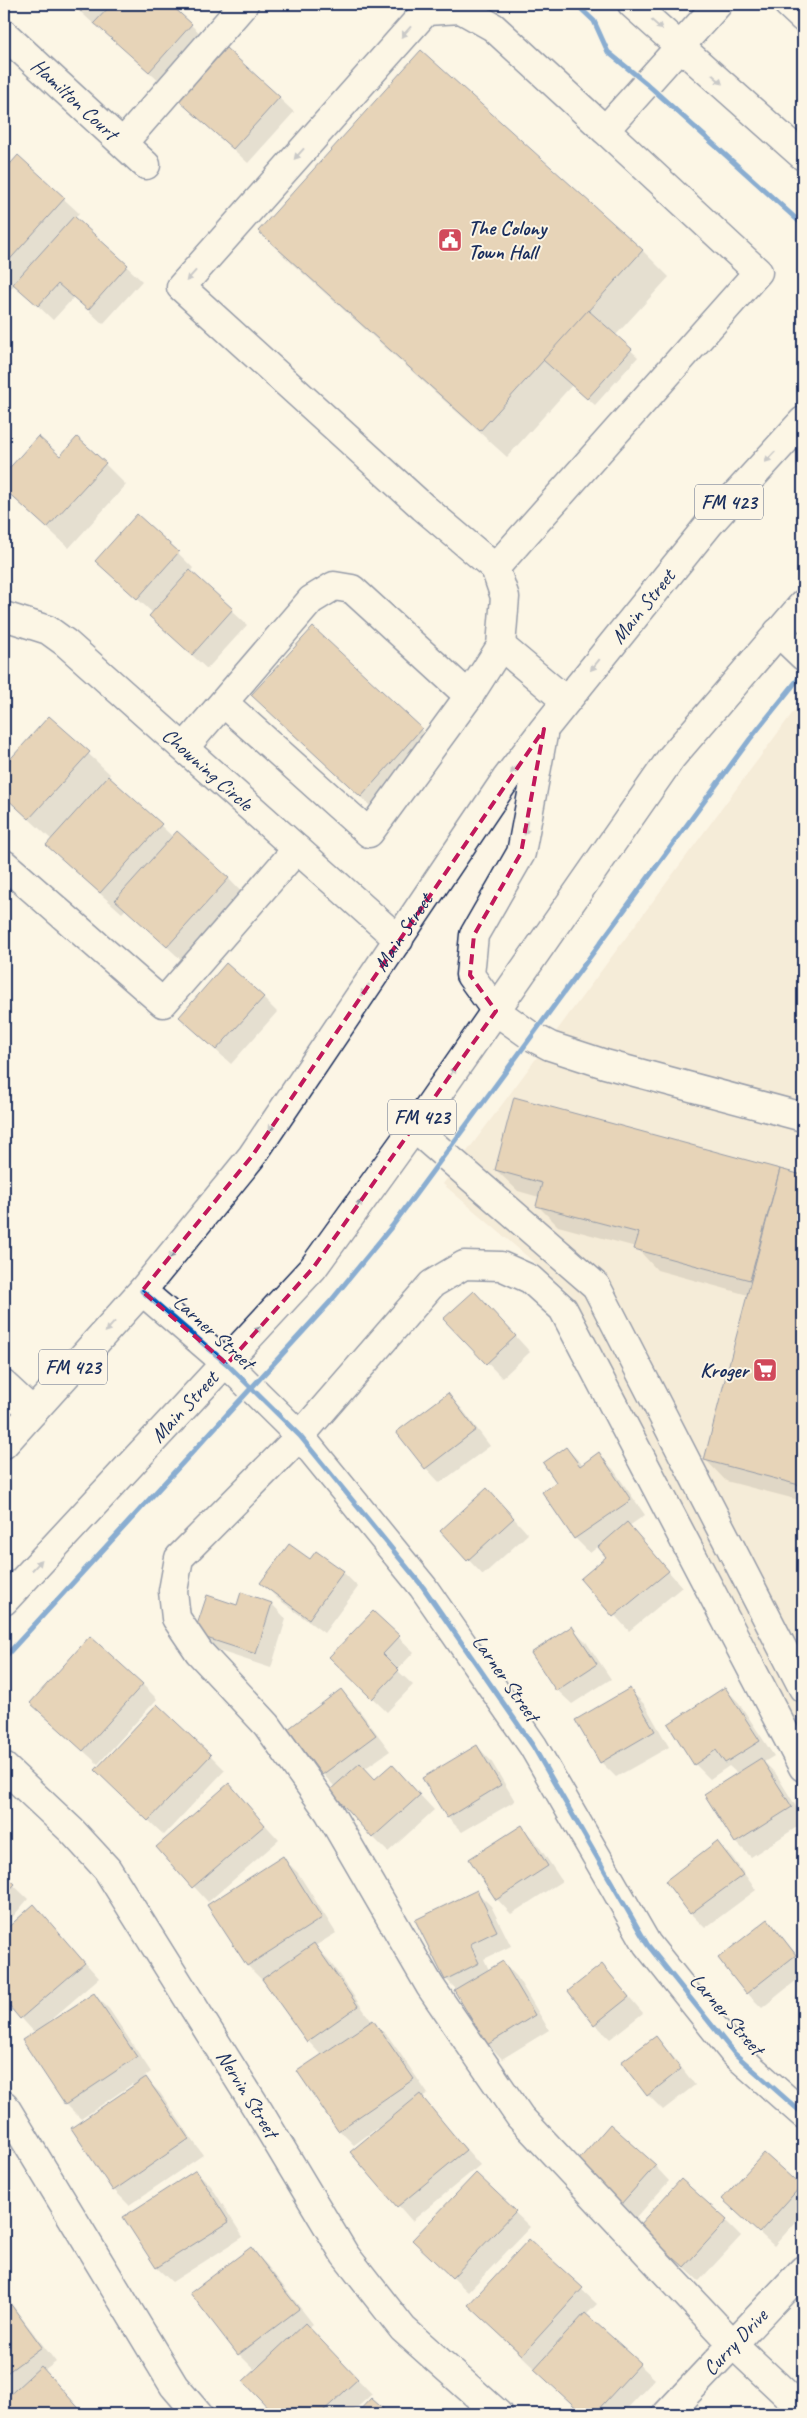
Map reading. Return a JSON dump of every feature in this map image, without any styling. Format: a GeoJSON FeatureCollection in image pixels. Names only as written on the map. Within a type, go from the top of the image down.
{"type":"FeatureCollection","features":[{"type":"Feature","properties":{"kind":"main road"},"geometry":{"type":"LineString","coordinates":[[123,143],[244,4]]}},
{"type":"Feature","properties":{"kind":"main road"},"geometry":{"type":"LineString","coordinates":[[632,4],[803,156]]}},
{"type":"Feature","properties":{"kind":"main road"},"geometry":{"type":"LineString","coordinates":[[605,130],[718,4]]}},
{"type":"Feature","properties":{"kind":"main road"},"geometry":{"type":"LineString","coordinates":[[788,4],[803,18]]}},
{"type":"Feature","properties":{"kind":"main road"},"geometry":{"type":"LineString","coordinates":[[224,703],[369,833],[469,696],[501,646],[505,598],[495,568],[181,287],[426,11],[461,9],[493,27],[758,272],[495,568]]}},
{"type":"Feature","properties":{"kind":"main road","name":"Hamilton Court"},"geometry":{"type":"LineString","coordinates":[[4,34],[146,165]]}},
{"type":"Feature","properties":{"kind":"main road","name":"Main Street"},"geometry":{"type":"LineString","coordinates":[[4,1444],[142,1290],[252,1156],[506,779],[566,701],[710,523],[803,421]]}},
{"type":"Feature","properties":{"kind":"main road"},"geometry":{"type":"LineString","coordinates":[[185,748],[311,600],[334,586],[352,589],[469,696]]}},
{"type":"Feature","properties":{"kind":"main road","name":"Main Street"},"geometry":{"type":"LineString","coordinates":[[4,1601],[227,1364],[313,1268],[414,1128],[671,758],[803,604]]}},
{"type":"Feature","properties":{"kind":"main road","name":"Chowning Circle"},"geometry":{"type":"LineString","coordinates":[[4,616],[48,630],[66,643],[399,940]]}},
{"type":"Feature","properties":{"kind":"main road"},"geometry":{"type":"LineString","coordinates":[[778,632],[803,656]]}},
{"type":"Feature","properties":{"kind":"main road"},"geometry":{"type":"LineString","coordinates":[[501,646],[566,701]]}},
{"type":"Feature","properties":{"kind":"main road"},"geometry":{"type":"LineString","coordinates":[[544,729],[522,853],[474,935],[470,975],[496,1011],[531,1036],[550,1046],[605,1064],[803,1117]]}},
{"type":"Feature","properties":{"kind":"main road"},"geometry":{"type":"LineString","coordinates":[[4,864],[163,1003],[297,850]]}},
{"type":"Feature","properties":{"kind":"main road"},"geometry":{"type":"LineString","coordinates":[[414,1128],[596,1286],[803,1688]]}},
{"type":"Feature","properties":{"kind":"main road"},"geometry":{"type":"LineString","coordinates":[[803,1767],[563,1309],[530,1279],[501,1266],[464,1265],[432,1284],[300,1436],[179,1558],[173,1591],[176,1618],[199,1652],[267,1725],[329,1812],[430,1986],[520,2117],[733,2344],[803,2410]]}},
{"type":"Feature","properties":{"kind":"main road","name":"Larner Street"},"geometry":{"type":"LineString","coordinates":[[142,1290],[227,1364],[300,1436],[423,1587],[533,1746],[647,1944],[734,2053],[803,2114]]}},
{"type":"Feature","properties":{"kind":"main road"},"geometry":{"type":"LineString","coordinates":[[4,1385],[33,1412]]}},
{"type":"Feature","properties":{"kind":"main road","name":"Nervin Street"},"geometry":{"type":"LineString","coordinates":[[4,1767],[72,1832],[107,1869],[258,2110],[345,2255],[403,2329],[498,2414]]}},
{"type":"Feature","properties":{"kind":"main road"},"geometry":{"type":"LineString","coordinates":[[4,2105],[174,2386],[198,2414]]}},
{"type":"Feature","properties":{"kind":"main road","name":"Curry Drive"},"geometry":{"type":"LineString","coordinates":[[667,2414],[803,2270]]}},
{"type":"Feature","properties":{"kind":"highlighted area"},"geometry":{"type":"Polygon","coordinates":[[[544,729],[521,853],[474,935],[470,975],[496,1011],[313,1268],[227,1364],[142,1291],[252,1156],[544,729]]]}},
{"type":"Feature","properties":{"kind":"shaded area"},"geometry":{"type":"Polygon","coordinates":[[[803,699],[803,1746],[571,1294],[443,1184],[803,699]]]}},
{"type":"Feature","properties":{"kind":"building"},"geometry":{"type":"Polygon","coordinates":[[[72,4],[88,4],[81,12],[72,4]]]}},
{"type":"Feature","properties":{"kind":"building"},"geometry":{"type":"Polygon","coordinates":[[[112,4],[170,4],[192,24],[149,72],[94,23],[112,4]]]}},
{"type":"Feature","properties":{"kind":"building"},"geometry":{"type":"Polygon","coordinates":[[[226,48],[280,97],[233,149],[179,101],[226,48]]]}},
{"type":"Feature","properties":{"kind":"building","name":"The Colony Town Hall"},"geometry":{"type":"Polygon","coordinates":[[[421,50],[643,250],[480,431],[258,231],[421,50]]]}},
{"type":"Feature","properties":{"kind":"building"},"geometry":{"type":"Polygon","coordinates":[[[18,155],[65,198],[4,266],[4,171],[18,155]]]}},
{"type":"Feature","properties":{"kind":"building"},"geometry":{"type":"Polygon","coordinates":[[[74,216],[128,265],[88,310],[58,284],[38,306],[13,284],[74,216]]]}},
{"type":"Feature","properties":{"kind":"building"},"geometry":{"type":"Polygon","coordinates":[[[588,310],[632,349],[587,399],[543,360],[588,310]]]}},
{"type":"Feature","properties":{"kind":"building"},"geometry":{"type":"Polygon","coordinates":[[[38,436],[60,456],[77,437],[106,463],[47,528],[4,489],[4,474],[38,436]]]}},
{"type":"Feature","properties":{"kind":"building"},"geometry":{"type":"Polygon","coordinates":[[[137,514],[179,552],[137,599],[95,561],[137,514]]]}},
{"type":"Feature","properties":{"kind":"building"},"geometry":{"type":"Polygon","coordinates":[[[190,570],[233,609],[192,655],[149,616],[190,570]]]}},
{"type":"Feature","properties":{"kind":"building"},"geometry":{"type":"Polygon","coordinates":[[[313,627],[422,728],[361,797],[251,695],[313,627]]]}},
{"type":"Feature","properties":{"kind":"building"},"geometry":{"type":"Polygon","coordinates":[[[49,716],[90,752],[29,819],[4,796],[4,766],[49,716]]]}},
{"type":"Feature","properties":{"kind":"building"},"geometry":{"type":"Polygon","coordinates":[[[108,776],[162,824],[100,893],[46,845],[108,776]]]}},
{"type":"Feature","properties":{"kind":"building"},"geometry":{"type":"Polygon","coordinates":[[[177,831],[229,878],[167,947],[115,900],[177,831]]]}},
{"type":"Feature","properties":{"kind":"building"},"geometry":{"type":"Polygon","coordinates":[[[226,963],[264,997],[216,1050],[179,1017],[226,963]]]}},
{"type":"Feature","properties":{"kind":"building"},"geometry":{"type":"Polygon","coordinates":[[[514,1097],[780,1169],[750,1280],[634,1249],[639,1233],[536,1206],[542,1183],[495,1170],[514,1097]]]}},
{"type":"Feature","properties":{"kind":"building","name":"Kroger"},"geometry":{"type":"Polygon","coordinates":[[[780,1169],[802,1175],[803,1170],[803,1486],[704,1460],[780,1169]]]}},
{"type":"Feature","properties":{"kind":"building"},"geometry":{"type":"Polygon","coordinates":[[[474,1291],[516,1336],[486,1364],[443,1319],[474,1291]]]}},
{"type":"Feature","properties":{"kind":"building"},"geometry":{"type":"Polygon","coordinates":[[[448,1393],[476,1430],[425,1469],[396,1432],[448,1393]]]}},
{"type":"Feature","properties":{"kind":"building"},"geometry":{"type":"Polygon","coordinates":[[[566,1447],[580,1466],[599,1452],[631,1500],[574,1539],[542,1492],[556,1482],[543,1463],[566,1447]]]}},
{"type":"Feature","properties":{"kind":"building"},"geometry":{"type":"Polygon","coordinates":[[[487,1488],[514,1518],[467,1561],[440,1531],[487,1488]]]}},
{"type":"Feature","properties":{"kind":"building"},"geometry":{"type":"Polygon","coordinates":[[[627,1522],[669,1571],[613,1617],[580,1579],[606,1557],[598,1547],[627,1522]]]}},
{"type":"Feature","properties":{"kind":"building"},"geometry":{"type":"Polygon","coordinates":[[[289,1544],[310,1559],[316,1551],[344,1571],[309,1619],[260,1583],[289,1544]]]}},
{"type":"Feature","properties":{"kind":"building"},"geometry":{"type":"Polygon","coordinates":[[[241,1592],[272,1603],[256,1654],[194,1634],[207,1595],[237,1605],[241,1592]]]}},
{"type":"Feature","properties":{"kind":"building"},"geometry":{"type":"Polygon","coordinates":[[[373,1611],[400,1636],[383,1654],[399,1670],[372,1699],[329,1657],[373,1611]]]}},
{"type":"Feature","properties":{"kind":"building"},"geometry":{"type":"Polygon","coordinates":[[[572,1626],[597,1664],[556,1691],[531,1653],[572,1626]]]}},
{"type":"Feature","properties":{"kind":"building"},"geometry":{"type":"Polygon","coordinates":[[[90,1636],[143,1684],[83,1751],[30,1703],[90,1636]]]}},
{"type":"Feature","properties":{"kind":"building"},"geometry":{"type":"Polygon","coordinates":[[[725,1687],[760,1741],[725,1763],[716,1750],[694,1765],[668,1724],[725,1687]]]}},
{"type":"Feature","properties":{"kind":"building"},"geometry":{"type":"Polygon","coordinates":[[[630,1688],[655,1731],[600,1763],[575,1720],[630,1688]]]}},
{"type":"Feature","properties":{"kind":"building"},"geometry":{"type":"Polygon","coordinates":[[[341,1689],[376,1735],[322,1775],[288,1729],[341,1689]]]}},
{"type":"Feature","properties":{"kind":"building"},"geometry":{"type":"Polygon","coordinates":[[[157,1704],[211,1755],[148,1821],[95,1770],[157,1704]]]}},
{"type":"Feature","properties":{"kind":"building"},"geometry":{"type":"Polygon","coordinates":[[[477,1745],[501,1785],[447,1818],[422,1778],[477,1745]]]}},
{"type":"Feature","properties":{"kind":"building"},"geometry":{"type":"Polygon","coordinates":[[[761,1758],[792,1807],[735,1843],[704,1794],[761,1758]]]}},
{"type":"Feature","properties":{"kind":"building"},"geometry":{"type":"Polygon","coordinates":[[[360,1763],[375,1779],[392,1764],[420,1795],[372,1838],[330,1790],[360,1763]]]}},
{"type":"Feature","properties":{"kind":"building"},"geometry":{"type":"Polygon","coordinates":[[[229,1783],[265,1825],[192,1888],[156,1847],[229,1783]]]}},
{"type":"Feature","properties":{"kind":"building"},"geometry":{"type":"Polygon","coordinates":[[[522,1825],[548,1866],[496,1900],[469,1859],[522,1825]]]}},
{"type":"Feature","properties":{"kind":"building"},"geometry":{"type":"Polygon","coordinates":[[[717,1841],[743,1875],[690,1914],[665,1881],[717,1841]]]}},
{"type":"Feature","properties":{"kind":"building"},"geometry":{"type":"Polygon","coordinates":[[[283,1856],[322,1918],[247,1966],[207,1905],[283,1856]]]}},
{"type":"Feature","properties":{"kind":"building"},"geometry":{"type":"Polygon","coordinates":[[[4,1874],[15,1884],[4,1896],[4,1874]]]}},
{"type":"Feature","properties":{"kind":"building"},"geometry":{"type":"Polygon","coordinates":[[[477,1890],[497,1931],[470,1944],[479,1963],[445,1980],[415,1920],[477,1890]]]}},
{"type":"Feature","properties":{"kind":"building"},"geometry":{"type":"Polygon","coordinates":[[[34,1904],[85,1963],[20,2019],[4,2000],[4,1931],[34,1904]]]}},
{"type":"Feature","properties":{"kind":"building"},"geometry":{"type":"Polygon","coordinates":[[[768,1919],[796,1955],[746,1994],[718,1958],[768,1919]]]}},
{"type":"Feature","properties":{"kind":"building"},"geometry":{"type":"Polygon","coordinates":[[[314,1943],[358,2006],[307,2042],[262,1979],[314,1943]]]}},
{"type":"Feature","properties":{"kind":"building"},"geometry":{"type":"Polygon","coordinates":[[[503,1961],[535,2015],[487,2045],[454,1990],[503,1961]]]}},
{"type":"Feature","properties":{"kind":"building"},"geometry":{"type":"Polygon","coordinates":[[[602,1964],[629,1997],[594,2025],[568,1991],[602,1964]]]}},
{"type":"Feature","properties":{"kind":"building"},"geometry":{"type":"Polygon","coordinates":[[[94,1993],[137,2057],[65,2105],[22,2040],[94,1993]]]}},
{"type":"Feature","properties":{"kind":"building"},"geometry":{"type":"Polygon","coordinates":[[[373,2020],[414,2079],[338,2131],[297,2071],[373,2020]]]}},
{"type":"Feature","properties":{"kind":"building"},"geometry":{"type":"Polygon","coordinates":[[[656,2036],[681,2069],[647,2096],[621,2062],[656,2036]]]}},
{"type":"Feature","properties":{"kind":"building"},"geometry":{"type":"Polygon","coordinates":[[[146,2077],[189,2139],[113,2191],[71,2128],[146,2077]]]}},
{"type":"Feature","properties":{"kind":"building"},"geometry":{"type":"Polygon","coordinates":[[[420,2094],[466,2150],[397,2207],[350,2152],[420,2094]]]}},
{"type":"Feature","properties":{"kind":"building"},"geometry":{"type":"Polygon","coordinates":[[[610,2124],[656,2165],[621,2204],[576,2163],[610,2124]]]}},
{"type":"Feature","properties":{"kind":"building"},"geometry":{"type":"Polygon","coordinates":[[[764,2153],[801,2186],[759,2233],[722,2199],[764,2153]]]}},
{"type":"Feature","properties":{"kind":"building"},"geometry":{"type":"Polygon","coordinates":[[[196,2170],[229,2222],[156,2268],[123,2217],[196,2170]]]}},
{"type":"Feature","properties":{"kind":"building"},"geometry":{"type":"Polygon","coordinates":[[[476,2173],[516,2211],[452,2278],[412,2240],[476,2173]]]}},
{"type":"Feature","properties":{"kind":"building"},"geometry":{"type":"Polygon","coordinates":[[[681,2179],[727,2220],[684,2267],[638,2226],[681,2179]]]}},
{"type":"Feature","properties":{"kind":"building"},"geometry":{"type":"Polygon","coordinates":[[[529,2239],[583,2288],[522,2355],[468,2305],[529,2239]]]}},
{"type":"Feature","properties":{"kind":"building"},"geometry":{"type":"Polygon","coordinates":[[[251,2247],[299,2309],[238,2355],[190,2293],[251,2247]]]}},
{"type":"Feature","properties":{"kind":"building"},"geometry":{"type":"Polygon","coordinates":[[[4,2295],[42,2347],[4,2375],[4,2295]]]}},
{"type":"Feature","properties":{"kind":"building"},"geometry":{"type":"Polygon","coordinates":[[[585,2313],[641,2363],[594,2414],[583,2414],[534,2369],[585,2313]]]}},
{"type":"Feature","properties":{"kind":"building"},"geometry":{"type":"Polygon","coordinates":[[[305,2323],[358,2379],[320,2414],[274,2414],[243,2381],[305,2323]]]}},
{"type":"Feature","properties":{"kind":"building"},"geometry":{"type":"Polygon","coordinates":[[[41,2366],[84,2414],[4,2414],[4,2400],[41,2366]]]}},
{"type":"Feature","properties":{"kind":"building"},"geometry":{"type":"Polygon","coordinates":[[[371,2398],[389,2414],[356,2414],[371,2398]]]}},
{"type":"Feature","properties":{"kind":"cycle path"},"geometry":{"type":"LineString","coordinates":[[576,4],[594,21],[608,52],[647,84],[803,225]]}},
{"type":"Feature","properties":{"kind":"cycle path"},"geometry":{"type":"LineString","coordinates":[[4,1658],[330,1302],[393,1225],[750,739],[803,673]]}},
{"type":"Feature","properties":{"kind":"cycle path"},"geometry":{"type":"LineString","coordinates":[[142,1291],[227,1364],[300,1436],[423,1587],[533,1746],[647,1944],[734,2053],[803,2114]]}},
{"type":"Feature","properties":{"kind":"place","name":"The Colony Town Hall"},"geometry":{"type":"Point","coordinates":[450,240]}},
{"type":"Feature","properties":{"kind":"place","name":"Kroger"},"geometry":{"type":"Point","coordinates":[765,1370]}}]}
